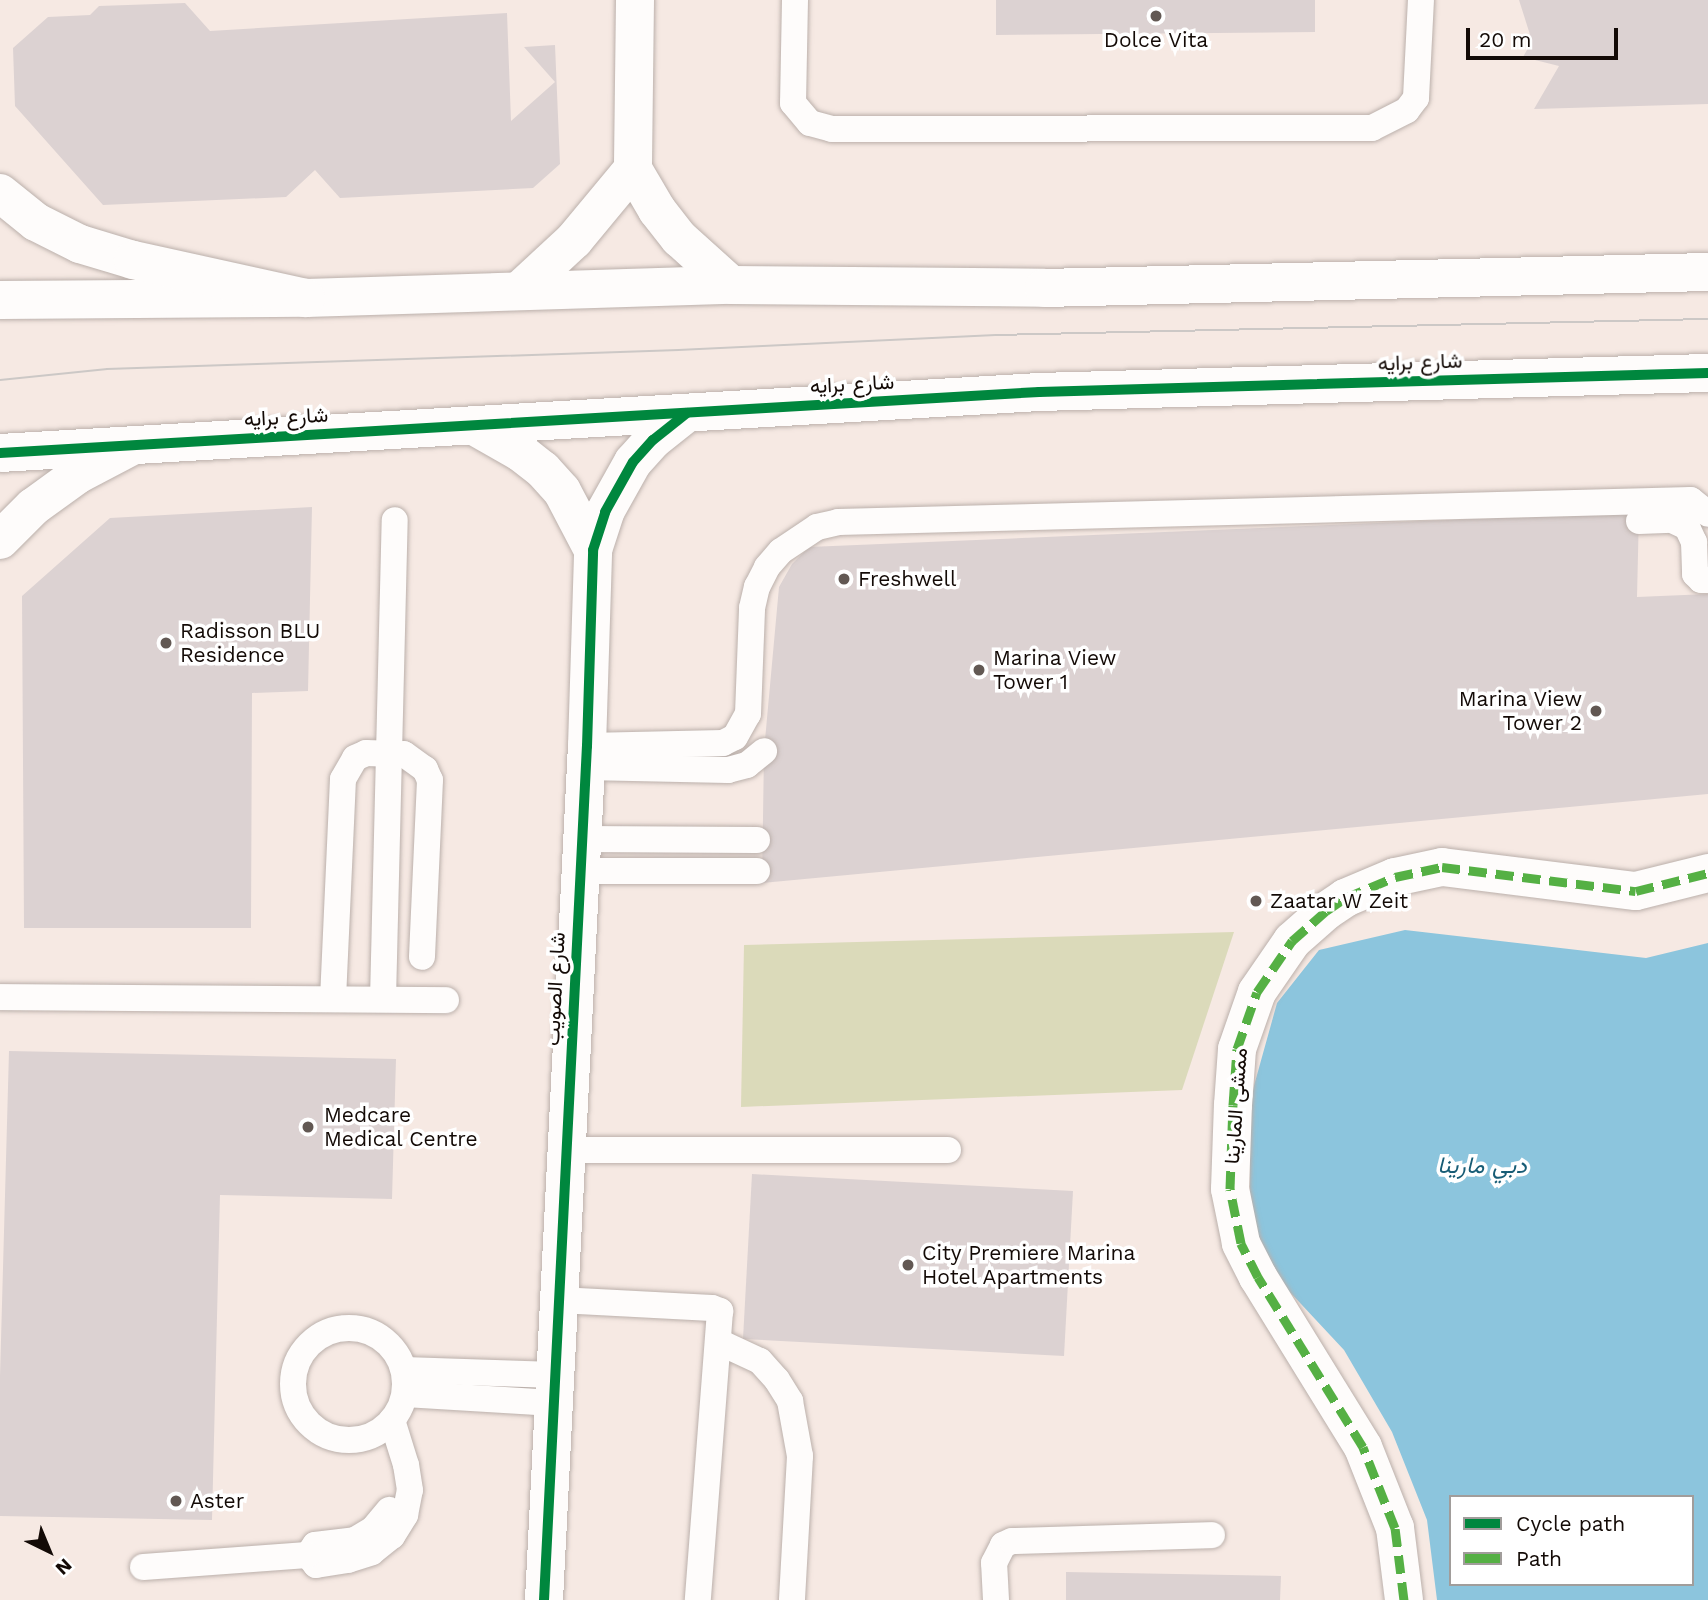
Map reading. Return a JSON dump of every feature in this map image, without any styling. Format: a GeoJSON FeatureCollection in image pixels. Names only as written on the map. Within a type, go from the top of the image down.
{"type":"FeatureCollection","features":[{"type":"Feature","properties":{"kind":"street"},"geometry":{"type":"LineString","coordinates":[[635,0],[633,169],[657,210],[678,238],[731,285]]}},
{"type":"Feature","properties":{"kind":"street"},"geometry":{"type":"LineString","coordinates":[[520,290],[574,240],[633,169]]}},
{"type":"Feature","properties":{"kind":"street"},"geometry":{"type":"LineString","coordinates":[[0,193],[36,222],[80,244],[133,260],[306,298]]}},
{"type":"Feature","properties":{"kind":"street"},"geometry":{"type":"LineString","coordinates":[[0,300],[306,298],[731,285],[1044,288],[1708,272]]}},
{"type":"Feature","properties":{"kind":"street","name":"شارع برايه"},"geometry":{"type":"LineString","coordinates":[[0,453],[1039,393],[1708,373]]}},
{"type":"Feature","properties":{"kind":"street","name":"شارع الصويب"},"geometry":{"type":"LineString","coordinates":[[544,1600],[586,756],[593,550],[605,512],[633,462],[653,440],[687,413]]}},
{"type":"Feature","properties":{"kind":"street","name":"شارع الصويب"},"geometry":{"type":"LineString","coordinates":[[474,426],[520,452],[543,470],[562,491],[593,550]]}},
{"type":"Feature","properties":{"kind":"street"},"geometry":{"type":"LineString","coordinates":[[0,540],[33,508],[77,475],[134,445]]}},
{"type":"Feature","properties":{"kind":"street","name":"ممشى المارينا"},"geometry":{"type":"LineString","coordinates":[[1404,1600],[1395,1528],[1363,1447],[1258,1277],[1241,1243],[1230,1189],[1233,1105],[1237,1049],[1257,992],[1292,941],[1326,911],[1345,898],[1395,877],[1442,867],[1636,891],[1708,873]]}},
{"type":"Feature","properties":{"kind":"lane"},"geometry":{"type":"LineString","coordinates":[[795,0],[793,103],[810,123],[832,129],[1372,128],[1407,110],[1416,97],[1421,0]]}},
{"type":"Feature","properties":{"kind":"lane"},"geometry":{"type":"LineString","coordinates":[[586,756],[723,743],[735,737],[748,714],[752,608],[757,587],[767,567],[781,551],[817,527],[838,522],[1682,500],[1691,500],[1708,514]]}},
{"type":"Feature","properties":{"kind":"lane"},"geometry":{"type":"LineString","coordinates":[[383,999],[395,520]]}},
{"type":"Feature","properties":{"kind":"lane"},"geometry":{"type":"LineString","coordinates":[[1639,521],[1672,520],[1687,527],[1694,542],[1695,574],[1700,580],[1708,580]]}},
{"type":"Feature","properties":{"kind":"lane"},"geometry":{"type":"LineString","coordinates":[[586,756],[727,771],[747,765],[764,751]]}},
{"type":"Feature","properties":{"kind":"lane"},"geometry":{"type":"LineString","coordinates":[[332,999],[342,779],[355,758],[366,753],[404,754],[425,769],[430,780],[422,957]]}},
{"type":"Feature","properties":{"kind":"lane"},"geometry":{"type":"LineString","coordinates":[[581,855],[757,840]]}},
{"type":"Feature","properties":{"kind":"lane"},"geometry":{"type":"LineString","coordinates":[[581,855],[757,871]]}},
{"type":"Feature","properties":{"kind":"lane"},"geometry":{"type":"LineString","coordinates":[[0,997],[446,999]]}},
{"type":"Feature","properties":{"kind":"lane"},"geometry":{"type":"LineString","coordinates":[[566,1150],[948,1150]]}},
{"type":"Feature","properties":{"kind":"lane"},"geometry":{"type":"LineString","coordinates":[[559,1300],[716,1308],[721,1315],[698,1600]]}},
{"type":"Feature","properties":{"kind":"lane"},"geometry":{"type":"LineString","coordinates":[[353,1327],[376,1333],[394,1349],[405,1382],[386,1426],[358,1440],[334,1438],[313,1428],[298,1409],[292,1386],[296,1363],[309,1343],[330,1330],[353,1327]]}},
{"type":"Feature","properties":{"kind":"lane"},"geometry":{"type":"LineString","coordinates":[[719,1342],[760,1361],[777,1380],[790,1401],[800,1456],[792,1600]]}},
{"type":"Feature","properties":{"kind":"lane"},"geometry":{"type":"LineString","coordinates":[[405,1382],[554,1389]]}},
{"type":"Feature","properties":{"kind":"lane"},"geometry":{"type":"LineString","coordinates":[[143,1567],[308,1555],[316,1565],[348,1560],[372,1552],[392,1536],[405,1514],[410,1490],[406,1465],[386,1426]]}},
{"type":"Feature","properties":{"kind":"lane"},"geometry":{"type":"LineString","coordinates":[[996,1600],[994,1563],[1003,1545],[1012,1541],[1212,1535]]}},
{"type":"Feature","properties":{"kind":"green space"},"geometry":{"type":"Polygon","coordinates":[[[1234,932],[1182,1090],[741,1107],[744,945],[1234,932]]]}},
{"type":"Feature","properties":{"kind":"water","name":"دبي مارينا"},"geometry":{"type":"Polygon","coordinates":[[[1405,930],[1646,958],[1708,943],[1708,1600],[1437,1600],[1427,1520],[1392,1432],[1344,1350],[1273,1274],[1250,1216],[1250,1100],[1277,1003],[1319,950],[1405,930]]]}},
{"type":"Feature","properties":{"kind":"building","name":"Dolce Vita"},"geometry":{"type":"Polygon","coordinates":[[[996,0],[1315,0],[1315,32],[996,35],[996,0]]]}},
{"type":"Feature","properties":{"kind":"building"},"geometry":{"type":"Polygon","coordinates":[[[1519,0],[1708,0],[1708,104],[1534,109],[1559,66],[1523,57],[1532,41],[1519,0]]]}},
{"type":"Feature","properties":{"kind":"building"},"geometry":{"type":"Polygon","coordinates":[[[185,3],[210,31],[507,13],[511,121],[555,82],[524,47],[555,45],[560,164],[533,188],[340,198],[315,170],[286,197],[103,205],[15,106],[13,48],[48,17],[90,15],[99,6],[185,3]]]}},
{"type":"Feature","properties":{"kind":"building"},"geometry":{"type":"Polygon","coordinates":[[[312,507],[308,691],[252,693],[251,928],[24,928],[22,596],[110,518],[312,507]]]}},
{"type":"Feature","properties":{"kind":"building"},"geometry":{"type":"Polygon","coordinates":[[[1639,512],[1637,597],[1708,594],[1708,794],[762,883],[764,751],[779,587],[792,564],[809,547],[1639,512]]]}},
{"type":"Feature","properties":{"kind":"building"},"geometry":{"type":"Polygon","coordinates":[[[9,1051],[396,1059],[392,1199],[220,1195],[212,1520],[0,1516],[0,1376],[9,1051]]]}},
{"type":"Feature","properties":{"kind":"building","name":"City Premiere Marina Hotel Apartments"},"geometry":{"type":"Polygon","coordinates":[[[752,1174],[1073,1191],[1064,1356],[743,1339],[752,1174]]]}},
{"type":"Feature","properties":{"kind":"building"},"geometry":{"type":"Polygon","coordinates":[[[1066,1572],[1281,1576],[1280,1600],[1066,1600],[1066,1572]]]}},
{"type":"Feature","properties":{"kind":"tram line"},"geometry":{"type":"LineString","coordinates":[[0,380],[107,369],[679,350],[995,335],[1708,319]]}},
{"type":"Feature","properties":{"kind":"marked path"},"geometry":{"type":"LineString","coordinates":[[1404,1600],[1395,1528],[1363,1447],[1258,1277],[1241,1243],[1230,1189],[1233,1105],[1237,1049],[1257,992],[1292,941],[1326,911],[1345,898],[1395,877],[1442,867],[1636,891],[1708,873]]}},
{"type":"Feature","properties":{"kind":"cycle path"},"geometry":{"type":"LineString","coordinates":[[0,453],[1039,392],[1708,373]]}},
{"type":"Feature","properties":{"kind":"cycle path"},"geometry":{"type":"LineString","coordinates":[[544,1600],[587,746],[593,550],[605,512],[633,462],[653,440],[687,413]]}},
{"type":"Feature","properties":{"kind":"place","name":"Dolce Vita"},"geometry":{"type":"Point","coordinates":[1156,16]}},
{"type":"Feature","properties":{"kind":"place","name":"Freshwell"},"geometry":{"type":"Point","coordinates":[844,579]}},
{"type":"Feature","properties":{"kind":"place","name":"Radisson BLU Residence"},"geometry":{"type":"Point","coordinates":[166,643]}},
{"type":"Feature","properties":{"kind":"place","name":"Marina View Tower 1"},"geometry":{"type":"Point","coordinates":[979,670]}},
{"type":"Feature","properties":{"kind":"place","name":"Marina View Tower 2"},"geometry":{"type":"Point","coordinates":[1596,711]}},
{"type":"Feature","properties":{"kind":"place","name":"Zaatar W Zeit"},"geometry":{"type":"Point","coordinates":[1256,901]}},
{"type":"Feature","properties":{"kind":"place","name":"Medcare Medical Centre"},"geometry":{"type":"Point","coordinates":[308,1127]}},
{"type":"Feature","properties":{"kind":"place","name":"City Premiere Marina Hotel Apartments"},"geometry":{"type":"Point","coordinates":[908,1265]}},
{"type":"Feature","properties":{"kind":"place","name":"Aster"},"geometry":{"type":"Point","coordinates":[176,1501]}}]}
